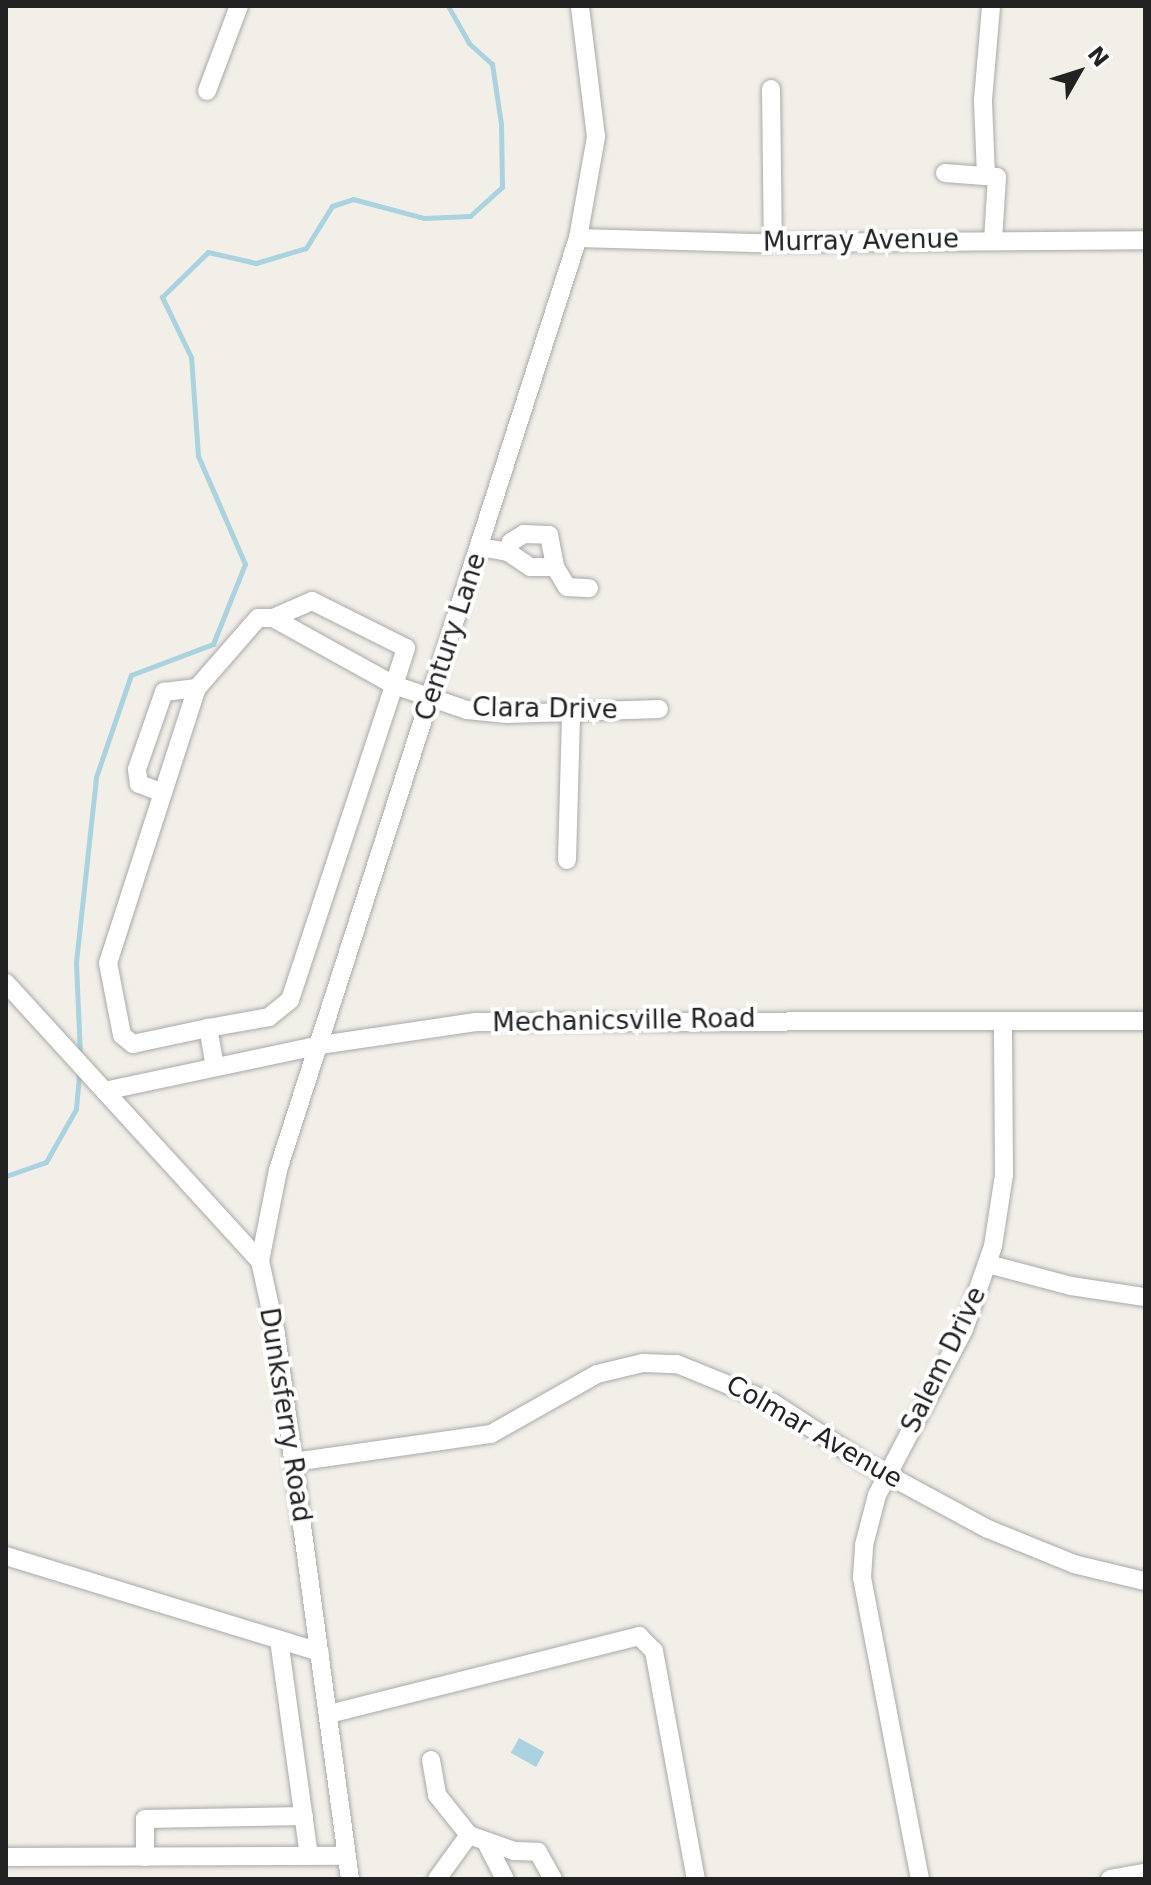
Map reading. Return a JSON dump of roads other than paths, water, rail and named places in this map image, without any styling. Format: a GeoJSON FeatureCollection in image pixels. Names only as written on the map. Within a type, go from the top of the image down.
{"type":"FeatureCollection","features":[{"type":"Feature","properties":{"kind":"street"},"geometry":{"type":"LineString","coordinates":[[207,91],[239,6]]}},
{"type":"Feature","properties":{"kind":"street","name":"Century Lane"},"geometry":{"type":"LineString","coordinates":[[260,1261],[278,1170],[578,238],[596,137],[580,6]]}},
{"type":"Feature","properties":{"kind":"street"},"geometry":{"type":"LineString","coordinates":[[986,176],[983,100],[991,6]]}},
{"type":"Feature","properties":{"kind":"street"},"geometry":{"type":"LineString","coordinates":[[771,89],[773,242]]}},
{"type":"Feature","properties":{"kind":"street"},"geometry":{"type":"LineString","coordinates":[[945,173],[997,177],[993,240]]}},
{"type":"Feature","properties":{"kind":"street","name":"Murray Avenue"},"geometry":{"type":"LineString","coordinates":[[578,238],[773,242],[1145,240]]}},
{"type":"Feature","properties":{"kind":"street"},"geometry":{"type":"LineString","coordinates":[[508,552],[511,542],[524,534],[549,535],[555,567],[567,587],[589,588]]}},
{"type":"Feature","properties":{"kind":"street"},"geometry":{"type":"LineString","coordinates":[[480,547],[508,552],[530,567],[555,567]]}},
{"type":"Feature","properties":{"kind":"street"},"geometry":{"type":"LineString","coordinates":[[312,601],[406,648],[290,1000],[269,1017],[133,1044],[122,1035],[108,963],[197,688],[247,626],[273,618],[312,601]]}},
{"type":"Feature","properties":{"kind":"street","name":"Clara Drive"},"geometry":{"type":"LineString","coordinates":[[273,618],[394,685],[431,700],[480,712],[571,714],[659,709]]}},
{"type":"Feature","properties":{"kind":"street"},"geometry":{"type":"LineString","coordinates":[[163,793],[139,784],[137,769],[164,692],[197,688]]}},
{"type":"Feature","properties":{"kind":"street"},"geometry":{"type":"LineString","coordinates":[[567,860],[571,714]]}},
{"type":"Feature","properties":{"kind":"street"},"geometry":{"type":"LineString","coordinates":[[6,983],[109,1090],[260,1261]]}},
{"type":"Feature","properties":{"kind":"street","name":"Mechanicsville Road"},"geometry":{"type":"LineString","coordinates":[[109,1090],[320,1045],[475,1022],[1145,1021]]}},
{"type":"Feature","properties":{"kind":"street","name":"Salem Drive"},"geometry":{"type":"LineString","coordinates":[[920,1879],[862,1577],[870,1513],[886,1474],[964,1329],[988,1264],[1004,1175],[1003,1022]]}},
{"type":"Feature","properties":{"kind":"street"},"geometry":{"type":"LineString","coordinates":[[208,1028],[215,1067]]}},
{"type":"Feature","properties":{"kind":"street","name":"Dunksferry Road"},"geometry":{"type":"LineString","coordinates":[[260,1261],[294,1462],[350,1879]]}},
{"type":"Feature","properties":{"kind":"street"},"geometry":{"type":"LineString","coordinates":[[988,1264],[1071,1286],[1145,1297]]}},
{"type":"Feature","properties":{"kind":"street","name":"Colmar Avenue"},"geometry":{"type":"LineString","coordinates":[[294,1462],[491,1434],[597,1374],[643,1363],[693,1367],[743,1388],[886,1474],[1037,1550],[1145,1581]]}},
{"type":"Feature","properties":{"kind":"street"},"geometry":{"type":"LineString","coordinates":[[6,1556],[320,1652]]}},
{"type":"Feature","properties":{"kind":"street"},"geometry":{"type":"LineString","coordinates":[[329,1714],[639,1636],[654,1651],[696,1879]]}},
{"type":"Feature","properties":{"kind":"street"},"geometry":{"type":"LineString","coordinates":[[279,1640],[309,1856]]}},
{"type":"Feature","properties":{"kind":"street"},"geometry":{"type":"LineString","coordinates":[[431,1760],[437,1795],[469,1835],[487,1844],[538,1852],[553,1879]]}},
{"type":"Feature","properties":{"kind":"street"},"geometry":{"type":"LineString","coordinates":[[145,1857],[145,1819],[304,1816]]}},
{"type":"Feature","properties":{"kind":"street"},"geometry":{"type":"LineString","coordinates":[[437,1879],[469,1835]]}},
{"type":"Feature","properties":{"kind":"street"},"geometry":{"type":"LineString","coordinates":[[487,1844],[505,1879]]}},
{"type":"Feature","properties":{"kind":"street"},"geometry":{"type":"LineString","coordinates":[[6,1857],[347,1856]]}},
{"type":"Feature","properties":{"kind":"street"},"geometry":{"type":"LineString","coordinates":[[1110,1879],[1145,1873]]}},
{"type":"Feature","properties":{"kind":"water"},"geometry":{"type":"Polygon","coordinates":[[[519,1738],[544,1752],[536,1767],[511,1753],[519,1738]]]}},
{"type":"Feature","properties":{"kind":"waterway"},"geometry":{"type":"LineString","coordinates":[[80,1055],[76,962],[96,777],[131,675],[213,644],[245,564],[198,456],[191,357],[162,297],[208,252],[256,263],[306,248],[332,206],[353,199],[424,218],[470,216],[502,187],[501,124],[492,64],[469,43],[448,6]]}},
{"type":"Feature","properties":{"kind":"waterway"},"geometry":{"type":"LineString","coordinates":[[6,1176],[46,1162],[76,1109],[79,1073]]}}]}
